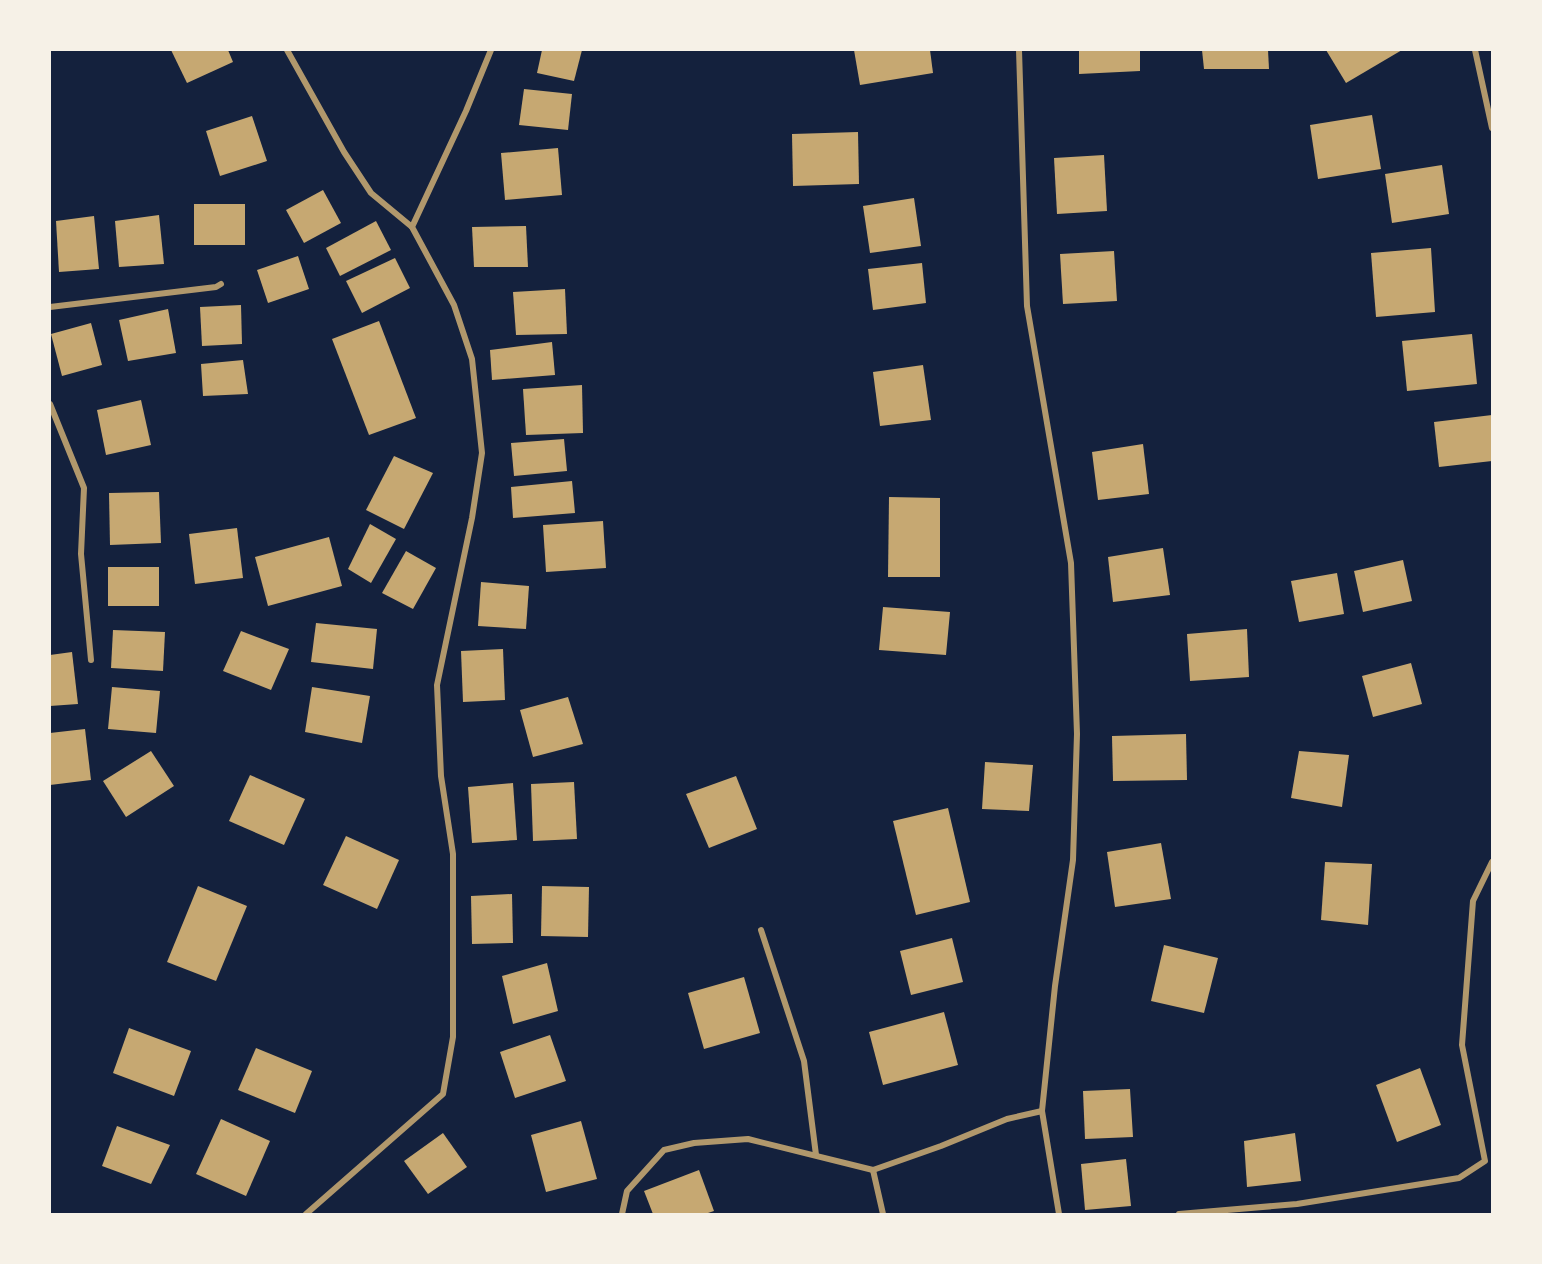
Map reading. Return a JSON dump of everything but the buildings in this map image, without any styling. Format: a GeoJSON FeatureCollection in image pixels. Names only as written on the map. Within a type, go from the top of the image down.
{"type":"FeatureCollection","features":[{"type":"Feature","properties":{"kind":"street"},"geometry":{"type":"LineString","coordinates":[[287,50],[344,152],[371,193],[412,227],[454,305],[472,359],[482,453],[472,518],[437,685],[441,776],[453,854],[453,1037],[443,1094],[306,1215]]}},
{"type":"Feature","properties":{"kind":"street"},"geometry":{"type":"LineString","coordinates":[[412,227],[466,111],[491,50]]}},
{"type":"Feature","properties":{"kind":"street"},"geometry":{"type":"LineString","coordinates":[[1019,50],[1027,306],[1071,563],[1077,734],[1073,860],[1055,986],[1042,1111],[1059,1215]]}},
{"type":"Feature","properties":{"kind":"street"},"geometry":{"type":"LineString","coordinates":[[1475,50],[1492,128]]}},
{"type":"Feature","properties":{"kind":"street"},"geometry":{"type":"LineString","coordinates":[[50,307],[216,287],[221,284]]}},
{"type":"Feature","properties":{"kind":"street"},"geometry":{"type":"LineString","coordinates":[[50,404],[84,488],[81,554],[91,660]]}},
{"type":"Feature","properties":{"kind":"street"},"geometry":{"type":"LineString","coordinates":[[1179,1215],[1297,1204],[1459,1178],[1485,1161],[1462,1044],[1473,901],[1492,862]]}},
{"type":"Feature","properties":{"kind":"street"},"geometry":{"type":"LineString","coordinates":[[761,930],[804,1061],[816,1155]]}},
{"type":"Feature","properties":{"kind":"street"},"geometry":{"type":"LineString","coordinates":[[622,1215],[627,1191],[664,1150],[694,1143],[748,1139],[873,1170],[1007,1119],[1042,1111]]}},
{"type":"Feature","properties":{"kind":"street"},"geometry":{"type":"LineString","coordinates":[[873,1170],[883,1215]]}}]}
